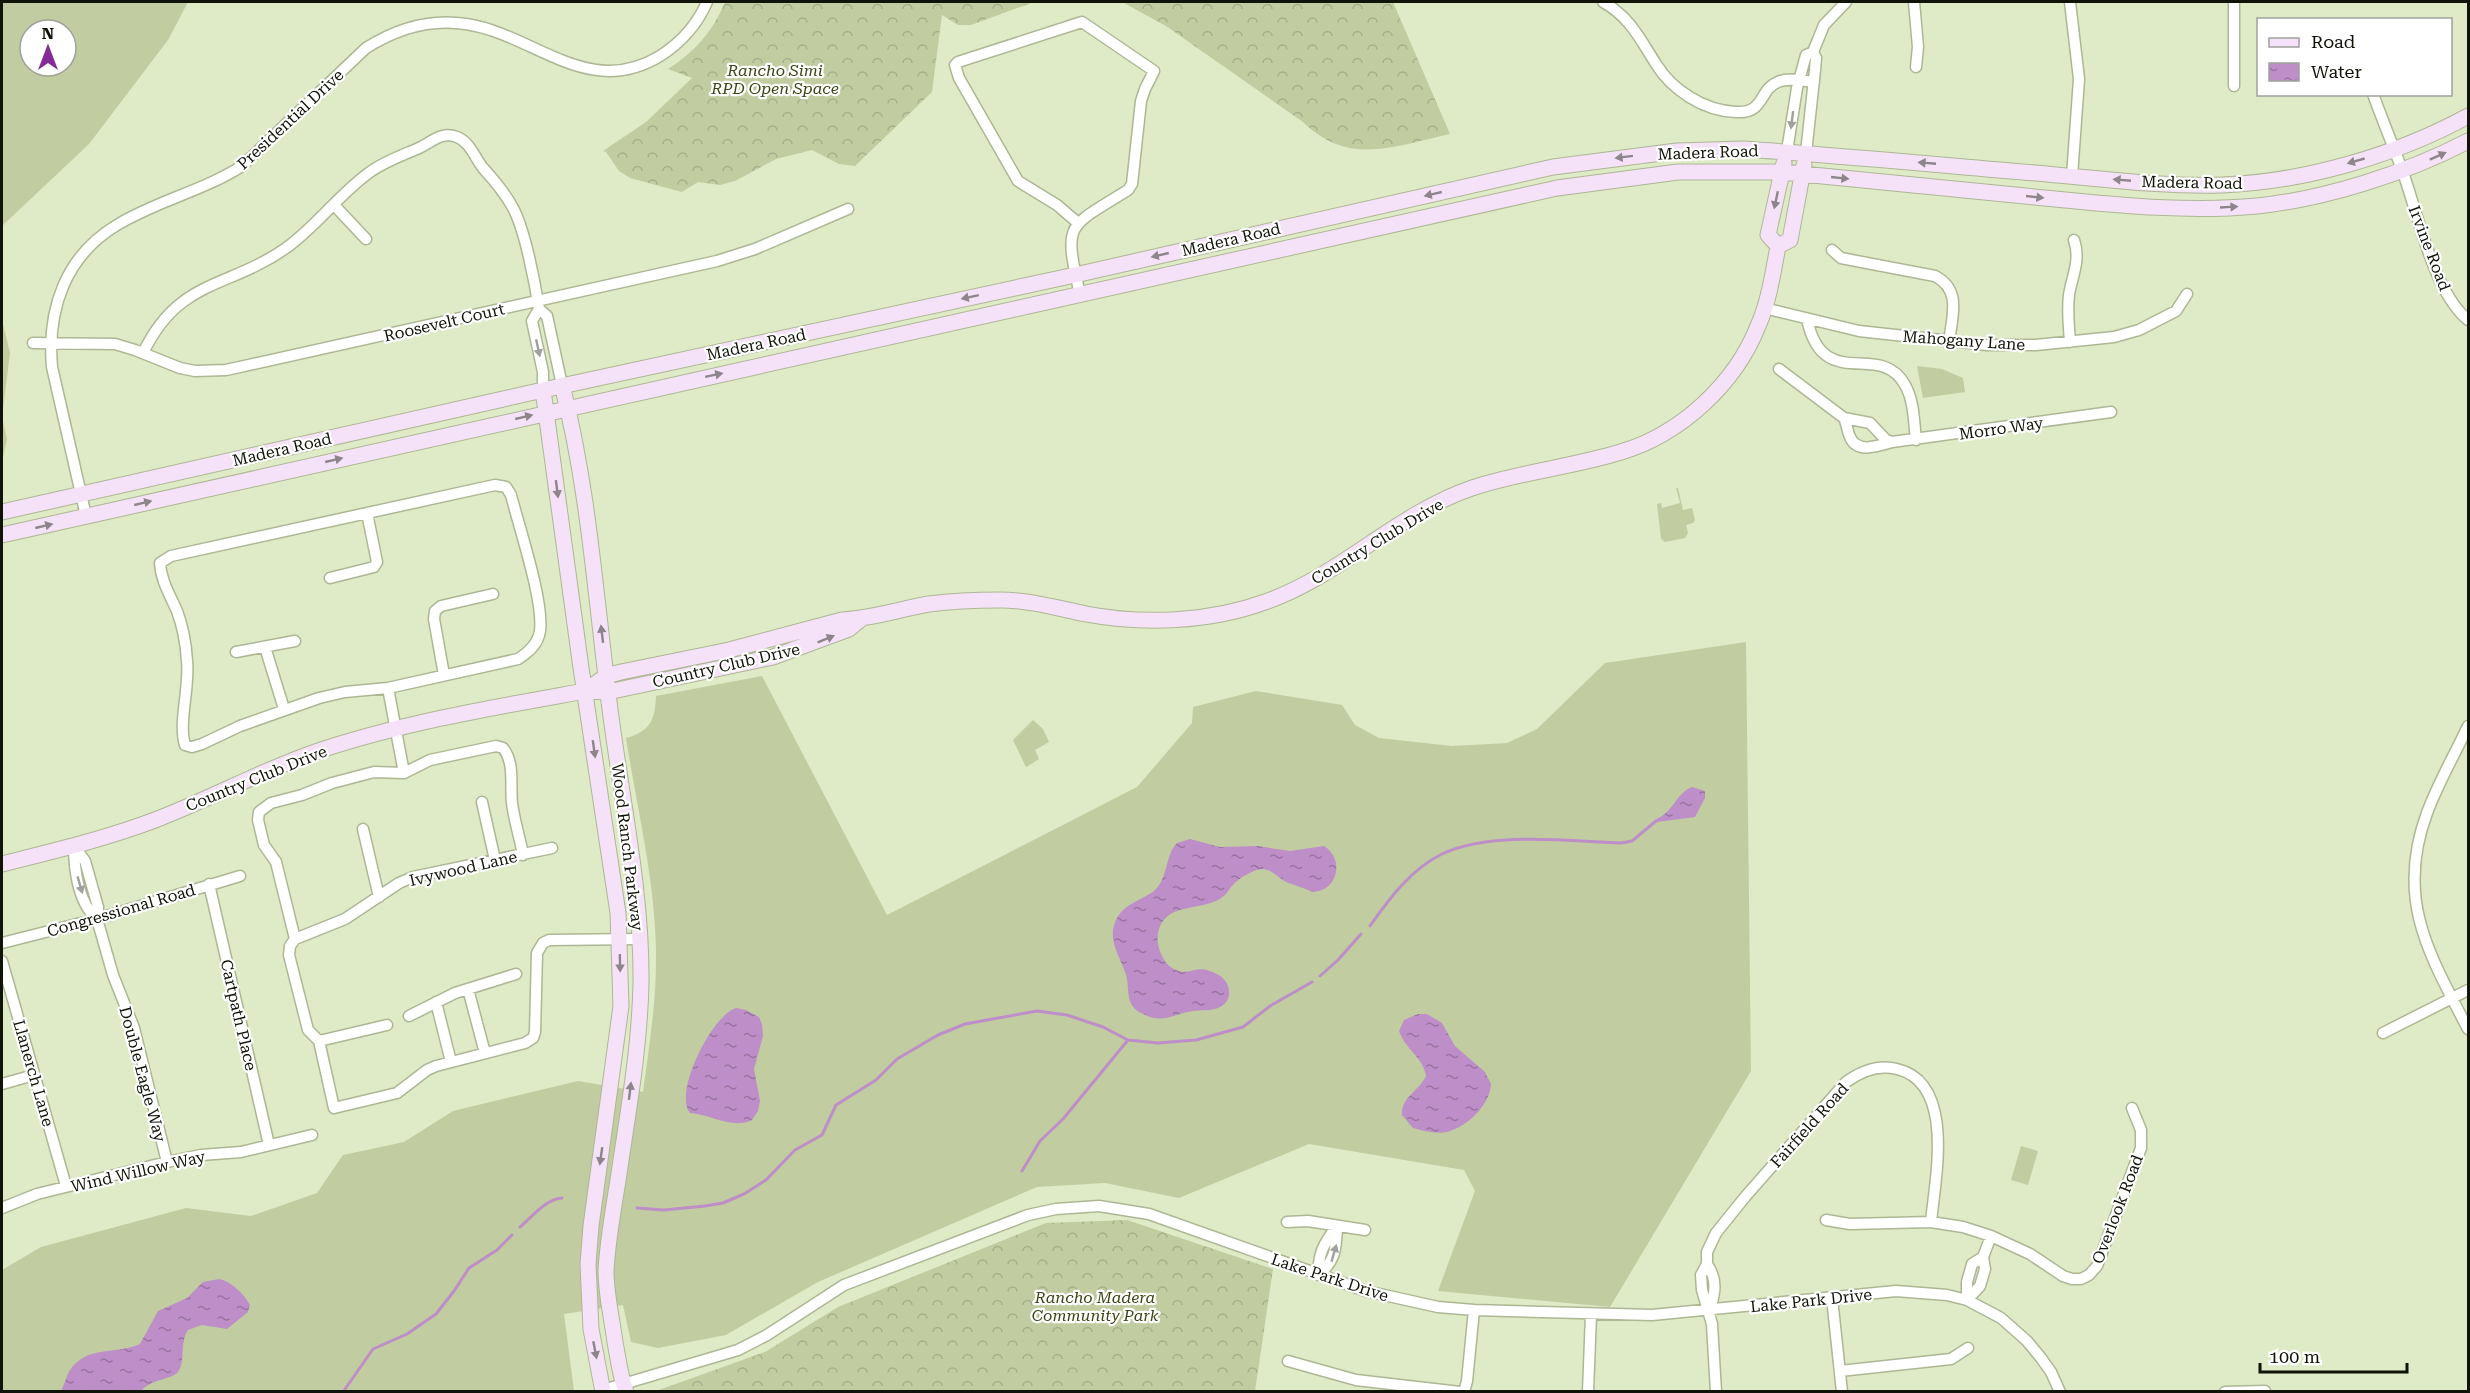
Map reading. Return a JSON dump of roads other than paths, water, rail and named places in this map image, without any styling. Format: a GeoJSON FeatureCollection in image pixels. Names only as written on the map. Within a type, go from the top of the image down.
{"type":"FeatureCollection","features":[{"type":"Feature","properties":{"kind":"main road","name":"Madera Road"},"geometry":{"type":"LineString","coordinates":[[2,512],[1553,167],[1677,151],[1743,149],[2182,184],[2257,182],[2313,173],[2394,148],[2419,140],[2469,116]]}},
{"type":"Feature","properties":{"kind":"main road","name":"Madera Road"},"geometry":{"type":"LineString","coordinates":[[2,535],[1557,188],[1678,172],[1782,172],[2085,202],[2208,208],[2258,206],[2327,194],[2402,169],[2469,141]]}},
{"type":"Feature","properties":{"kind":"main road"},"geometry":{"type":"LineString","coordinates":[[1787,152],[1768,235],[1778,246],[1790,240],[1806,153]]}},
{"type":"Feature","properties":{"kind":"main road","name":"Country Club Drive"},"geometry":{"type":"LineString","coordinates":[[585,691],[606,676],[729,650],[842,620],[861,619],[930,604],[1004,600],[1037,603],[1114,618],[1145,620],[1206,616],[1264,603],[1290,593],[1320,577],[1405,521],[1443,500],[1500,480],[1624,451],[1670,429],[1714,393],[1734,370],[1755,334],[1764,308],[1778,246]]}},
{"type":"Feature","properties":{"kind":"main road","name":"Wood Ranch Parkway"},"geometry":{"type":"LineString","coordinates":[[562,386],[574,430],[593,554],[608,692],[636,895],[639,939],[641,980],[638,1028],[621,1160],[612,1209],[606,1274],[624,1387]]}},
{"type":"Feature","properties":{"kind":"main road","name":"Wood Ranch Parkway"},"geometry":{"type":"LineString","coordinates":[[543,390],[620,939],[621,1006],[588,1263],[591,1329],[603,1391]]}},
{"type":"Feature","properties":{"kind":"main road","name":"Country Club Drive"},"geometry":{"type":"LineString","coordinates":[[2,864],[75,846],[154,820],[310,754],[396,729],[440,718],[585,691],[608,692],[773,657],[849,629],[861,619]]}},
{"type":"Feature","properties":{"kind":"street","name":"Presidential Drive"},"geometry":{"type":"LineString","coordinates":[[86,516],[52,367],[50,342],[56,302],[63,282],[73,265],[98,238],[117,224],[220,180],[242,166],[366,48],[386,35],[427,23],[466,24],[493,32],[568,64],[613,71],[644,64],[672,48],[698,21],[707,2]]}},
{"type":"Feature","properties":{"kind":"street"},"geometry":{"type":"LineString","coordinates":[[1603,2],[1630,23],[1665,76],[1678,88],[1706,105],[1736,112],[1751,110],[1762,101],[1774,84],[1783,80],[1814,82]]}},
{"type":"Feature","properties":{"kind":"street"},"geometry":{"type":"LineString","coordinates":[[1787,152],[1799,81],[1806,55],[1813,52],[1824,25],[1846,2]]}},
{"type":"Feature","properties":{"kind":"street"},"geometry":{"type":"LineString","coordinates":[[1914,2],[1918,47],[1916,67]]}},
{"type":"Feature","properties":{"kind":"street"},"geometry":{"type":"LineString","coordinates":[[2070,2],[2079,79],[2072,176]]}},
{"type":"Feature","properties":{"kind":"street"},"geometry":{"type":"LineString","coordinates":[[2234,2],[2234,86]]}},
{"type":"Feature","properties":{"kind":"street"},"geometry":{"type":"LineString","coordinates":[[1078,223],[1057,205],[1018,181],[959,78],[955,65],[958,62],[1082,22],[1154,71],[1145,88],[1142,101],[1132,184],[1128,190],[1078,223],[1070,240],[1080,296]]}},
{"type":"Feature","properties":{"kind":"street"},"geometry":{"type":"LineString","coordinates":[[1806,153],[1816,58],[1813,52]]}},
{"type":"Feature","properties":{"kind":"street","name":"Irvine Road"},"geometry":{"type":"LineString","coordinates":[[2374,96],[2442,285],[2459,313],[2469,320]]}},
{"type":"Feature","properties":{"kind":"street","name":"Wood Ranch Parkway"},"geometry":{"type":"LineString","coordinates":[[334,205],[372,170],[434,139],[449,135],[462,140],[499,186],[519,220],[538,305],[547,316],[562,386]]}},
{"type":"Feature","properties":{"kind":"street"},"geometry":{"type":"LineString","coordinates":[[143,353],[160,323],[183,300],[278,254],[334,205],[366,239]]}},
{"type":"Feature","properties":{"kind":"street","name":"Roosevelt Court"},"geometry":{"type":"LineString","coordinates":[[33,343],[105,343],[126,346],[180,368],[195,371],[226,370],[538,305],[736,255],[848,209]]}},
{"type":"Feature","properties":{"kind":"street"},"geometry":{"type":"LineString","coordinates":[[2070,342],[2069,293],[2078,251],[2074,240]]}},
{"type":"Feature","properties":{"kind":"street"},"geometry":{"type":"LineString","coordinates":[[1832,250],[1841,258],[1935,276],[1946,282],[1954,297],[1949,342]]}},
{"type":"Feature","properties":{"kind":"street","name":"Mahogany Lane"},"geometry":{"type":"LineString","coordinates":[[1764,308],[1859,331],[1949,342],[2011,346],[2114,337],[2139,330],[2176,311],[2187,294]]}},
{"type":"Feature","properties":{"kind":"street","name":"Wood Ranch Parkway"},"geometry":{"type":"LineString","coordinates":[[538,305],[532,321],[543,372],[543,390]]}},
{"type":"Feature","properties":{"kind":"street"},"geometry":{"type":"LineString","coordinates":[[1807,319],[1814,343],[1825,355],[1843,363],[1878,364],[1900,378],[1910,399],[1916,440]]}},
{"type":"Feature","properties":{"kind":"street","name":"Morro Way"},"geometry":{"type":"LineString","coordinates":[[1779,369],[1844,418],[1870,423],[1886,440],[1892,442]]}},
{"type":"Feature","properties":{"kind":"street","name":"Morro Way"},"geometry":{"type":"LineString","coordinates":[[1844,418],[1850,438],[1858,446],[1870,448],[1892,442],[2111,412]]}},
{"type":"Feature","properties":{"kind":"street"},"geometry":{"type":"LineString","coordinates":[[495,485],[506,487],[511,495],[537,596],[540,620],[537,642],[528,653],[518,659],[388,688],[345,692],[284,709],[192,747],[185,745],[182,735],[188,682],[184,637],[177,611],[161,575],[160,563],[171,556],[367,513],[495,485]]}},
{"type":"Feature","properties":{"kind":"street"},"geometry":{"type":"LineString","coordinates":[[330,578],[374,567],[377,562],[367,513]]}},
{"type":"Feature","properties":{"kind":"street"},"geometry":{"type":"LineString","coordinates":[[444,675],[434,619],[435,611],[441,606],[493,594]]}},
{"type":"Feature","properties":{"kind":"street"},"geometry":{"type":"LineString","coordinates":[[236,652],[295,640]]}},
{"type":"Feature","properties":{"kind":"street"},"geometry":{"type":"LineString","coordinates":[[265,646],[284,709]]}},
{"type":"Feature","properties":{"kind":"street"},"geometry":{"type":"LineString","coordinates":[[388,688],[404,773]]}},
{"type":"Feature","properties":{"kind":"street"},"geometry":{"type":"LineString","coordinates":[[2469,726],[2428,810],[2414,865],[2415,899],[2420,926],[2430,954],[2469,1029]]}},
{"type":"Feature","properties":{"kind":"street"},"geometry":{"type":"LineString","coordinates":[[523,855],[512,803],[513,782],[507,753],[503,748],[496,746],[430,760],[404,773],[374,772],[271,803],[259,812],[258,820],[264,844],[276,862],[295,939],[290,946],[289,955],[308,1030],[319,1041],[334,1108],[397,1093],[427,1070],[525,1043],[533,1038],[537,953],[543,943],[549,940],[639,939]]}},
{"type":"Feature","properties":{"kind":"street"},"geometry":{"type":"LineString","coordinates":[[482,802],[495,860]]}},
{"type":"Feature","properties":{"kind":"street"},"geometry":{"type":"LineString","coordinates":[[363,829],[379,897]]}},
{"type":"Feature","properties":{"kind":"street","name":"Double Eagle Way"},"geometry":{"type":"LineString","coordinates":[[75,846],[74,864],[87,910],[97,919],[113,975],[134,1028],[167,1162]]}},
{"type":"Feature","properties":{"kind":"street","name":"Ivywood Lane"},"geometry":{"type":"LineString","coordinates":[[295,939],[345,919],[413,877],[552,848]]}},
{"type":"Feature","properties":{"kind":"street","name":"Congressional Road"},"geometry":{"type":"LineString","coordinates":[[2,943],[97,919],[240,876]]}},
{"type":"Feature","properties":{"kind":"street","name":"Cartpath Place"},"geometry":{"type":"LineString","coordinates":[[209,884],[269,1145]]}},
{"type":"Feature","properties":{"kind":"street","name":"Llanerch Lane"},"geometry":{"type":"LineString","coordinates":[[2,961],[66,1186]]}},
{"type":"Feature","properties":{"kind":"street"},"geometry":{"type":"LineString","coordinates":[[409,1016],[468,989],[516,974]]}},
{"type":"Feature","properties":{"kind":"street"},"geometry":{"type":"LineString","coordinates":[[468,989],[485,1053]]}},
{"type":"Feature","properties":{"kind":"street"},"geometry":{"type":"LineString","coordinates":[[2383,1033],[2469,990]]}},
{"type":"Feature","properties":{"kind":"street"},"geometry":{"type":"LineString","coordinates":[[436,1002],[452,1062]]}},
{"type":"Feature","properties":{"kind":"street"},"geometry":{"type":"LineString","coordinates":[[319,1041],[387,1025]]}},
{"type":"Feature","properties":{"kind":"street","name":"Fairfield Road"},"geometry":{"type":"LineString","coordinates":[[1716,1392],[1715,1348],[1710,1311],[1716,1289],[1714,1274],[1707,1263],[1707,1252],[1716,1233],[1745,1197],[1846,1082],[1867,1070],[1886,1068],[1906,1072],[1920,1082],[1931,1098],[1938,1139],[1931,1222]]}},
{"type":"Feature","properties":{"kind":"street"},"geometry":{"type":"LineString","coordinates":[[2,1084],[34,1075]]}},
{"type":"Feature","properties":{"kind":"street","name":"Overlook Road"},"geometry":{"type":"LineString","coordinates":[[1991,1236],[2030,1254],[2064,1276],[2081,1279],[2089,1275],[2097,1266],[2141,1148],[2141,1130],[2132,1108]]}},
{"type":"Feature","properties":{"kind":"street","name":"Wind Willow Way"},"geometry":{"type":"LineString","coordinates":[[2,1208],[37,1194],[167,1162],[201,1155],[241,1152],[312,1135]]}},
{"type":"Feature","properties":{"kind":"street","name":"Lake Park Drive"},"geometry":{"type":"LineString","coordinates":[[603,1391],[624,1387],[738,1350],[767,1335],[844,1285],[1028,1215],[1056,1209],[1099,1206],[1149,1214],[1319,1275],[1402,1300],[1438,1307],[1652,1315],[1896,1291],[1922,1291],[1967,1300],[2001,1318],[2027,1341],[2051,1372],[2060,1392]]}},
{"type":"Feature","properties":{"kind":"street"},"geometry":{"type":"LineString","coordinates":[[1826,1220],[1850,1224],[1931,1222],[1963,1227],[1991,1236],[1983,1257],[1972,1264],[1967,1282],[1967,1300]]}},
{"type":"Feature","properties":{"kind":"street"},"geometry":{"type":"LineString","coordinates":[[1287,1222],[1308,1221],[1365,1230]]}},
{"type":"Feature","properties":{"kind":"street"},"geometry":{"type":"LineString","coordinates":[[1319,1275],[1330,1264],[1335,1254],[1337,1226]]}},
{"type":"Feature","properties":{"kind":"street"},"geometry":{"type":"LineString","coordinates":[[1832,1298],[1842,1392]]}},
{"type":"Feature","properties":{"kind":"street"},"geometry":{"type":"LineString","coordinates":[[1288,1361],[1356,1380],[1462,1392],[1467,1382],[1474,1310]]}},
{"type":"Feature","properties":{"kind":"street"},"geometry":{"type":"LineString","coordinates":[[1588,1392],[1591,1314]]}},
{"type":"Feature","properties":{"kind":"street"},"geometry":{"type":"LineString","coordinates":[[1840,1371],[1951,1359],[1968,1348]]}},
{"type":"Feature","properties":{"kind":"street"},"geometry":{"type":"LineString","coordinates":[[2225,1392],[2265,1391]]}},
{"type":"Feature","properties":{"kind":"water"},"geometry":{"type":"Polygon","coordinates":[[[1692,787],[1705,791],[1705,798],[1695,817],[1657,822],[1656,819],[1667,812],[1682,794],[1692,787]]]}},
{"type":"Feature","properties":{"kind":"water"},"geometry":{"type":"Polygon","coordinates":[[[1190,839],[1220,847],[1258,846],[1290,851],[1324,846],[1335,859],[1336,874],[1328,887],[1312,892],[1286,882],[1269,870],[1259,869],[1240,879],[1217,900],[1170,914],[1159,929],[1158,936],[1159,949],[1166,962],[1173,969],[1183,972],[1203,969],[1217,974],[1228,985],[1229,995],[1225,1004],[1211,1010],[1156,1018],[1141,1013],[1132,1005],[1128,994],[1127,977],[1113,940],[1114,927],[1124,909],[1159,886],[1173,848],[1177,843],[1190,839]]]}},
{"type":"Feature","properties":{"kind":"water"},"geometry":{"type":"Polygon","coordinates":[[[736,1008],[759,1017],[763,1036],[754,1069],[760,1101],[758,1111],[752,1120],[745,1123],[729,1122],[690,1113],[686,1103],[691,1073],[706,1039],[726,1014],[736,1008]]]}},
{"type":"Feature","properties":{"kind":"water"},"geometry":{"type":"Polygon","coordinates":[[[1418,1014],[1427,1014],[1442,1023],[1455,1046],[1485,1072],[1491,1084],[1487,1100],[1476,1114],[1462,1125],[1447,1132],[1413,1128],[1402,1115],[1404,1103],[1426,1076],[1421,1063],[1405,1043],[1399,1031],[1404,1020],[1418,1014]]]}},
{"type":"Feature","properties":{"kind":"water"},"geometry":{"type":"Polygon","coordinates":[[[219,1279],[228,1282],[241,1292],[250,1305],[248,1312],[227,1329],[202,1325],[188,1330],[185,1335],[182,1363],[178,1372],[150,1384],[141,1391],[61,1391],[69,1372],[77,1362],[93,1354],[140,1344],[158,1311],[187,1298],[203,1282],[219,1279]]]}},
{"type":"Feature","properties":{"kind":"waterway"},"geometry":{"type":"LineString","coordinates":[[1370,926],[1393,895],[1411,876],[1442,854],[1483,842],[1506,840],[1621,843],[1632,841],[1656,821]]}},
{"type":"Feature","properties":{"kind":"waterway"},"geometry":{"type":"LineString","coordinates":[[1320,976],[1361,934]]}},
{"type":"Feature","properties":{"kind":"waterway"},"geometry":{"type":"LineString","coordinates":[[637,1208],[664,1210],[705,1206],[723,1203],[744,1194],[766,1180],[795,1150],[822,1135],[836,1105],[876,1080],[897,1059],[938,1035],[965,1024],[1037,1011],[1067,1015],[1103,1027],[1128,1040],[1158,1043],[1196,1040],[1243,1027],[1270,1006],[1312,982]]}},
{"type":"Feature","properties":{"kind":"waterway"},"geometry":{"type":"LineString","coordinates":[[1022,1171],[1040,1141],[1063,1119],[1128,1040]]}},
{"type":"Feature","properties":{"kind":"waterway"},"geometry":{"type":"LineString","coordinates":[[520,1227],[545,1205],[562,1198]]}},
{"type":"Feature","properties":{"kind":"waterway"},"geometry":{"type":"LineString","coordinates":[[343,1392],[373,1349],[407,1334],[436,1314],[469,1268],[497,1250],[512,1235]]}},
{"type":"Feature","properties":{"kind":"park label","name":"Rancho Simi RPD Open Space"},"geometry":{"type":"Point","coordinates":[775,79]}},
{"type":"Feature","properties":{"kind":"park label","name":"Rancho Madera Community Park"},"geometry":{"type":"Point","coordinates":[1095,1306]}}]}
